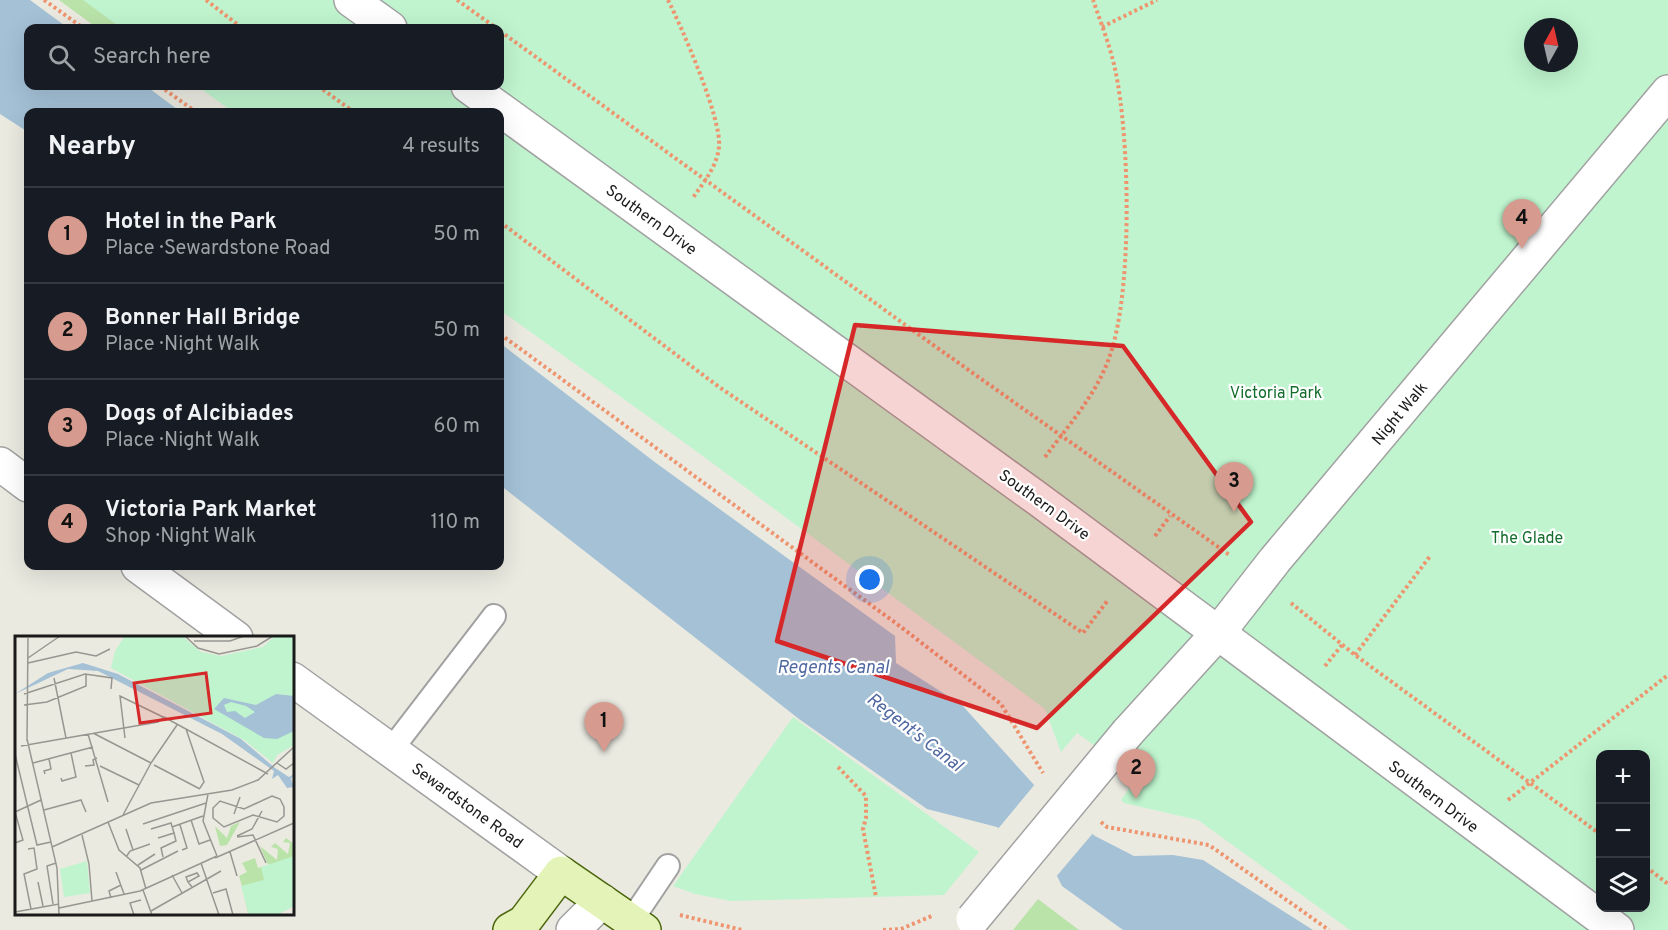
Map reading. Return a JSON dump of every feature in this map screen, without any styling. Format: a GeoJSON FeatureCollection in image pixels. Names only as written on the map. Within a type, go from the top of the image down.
{"type":"FeatureCollection","features":[{"type":"Feature","properties":{"kind":"main road","name":"Sewardstone Road"},"geometry":{"type":"LineString","coordinates":[[561,873],[638,926]]}},
{"type":"Feature","properties":{"kind":"main road"},"geometry":{"type":"LineString","coordinates":[[510,930],[524,922],[561,873]]}},
{"type":"Feature","properties":{"kind":"street"},"geometry":{"type":"LineString","coordinates":[[351,0],[384,24]]}},
{"type":"Feature","properties":{"kind":"street","name":"Southern Drive"},"geometry":{"type":"LineString","coordinates":[[474,90],[498,108]]}},
{"type":"Feature","properties":{"kind":"street","name":"Night Walk"},"geometry":{"type":"LineString","coordinates":[[958,921],[1218,633],[1291,542],[1668,92]]}},
{"type":"Feature","properties":{"kind":"street","name":"Southern Drive"},"geometry":{"type":"LineString","coordinates":[[504,112],[1022,487],[1617,930]]}},
{"type":"Feature","properties":{"kind":"street"},"geometry":{"type":"LineString","coordinates":[[0,464],[24,482]]}},
{"type":"Feature","properties":{"kind":"street"},"geometry":{"type":"LineString","coordinates":[[143,570],[233,636]]}},
{"type":"Feature","properties":{"kind":"street","name":"Sewardstone Road"},"geometry":{"type":"LineString","coordinates":[[294,680],[561,873]]}},
{"type":"Feature","properties":{"kind":"street"},"geometry":{"type":"LineString","coordinates":[[573,930],[602,901]]}},
{"type":"Feature","properties":{"kind":"lane"},"geometry":{"type":"LineString","coordinates":[[391,750],[494,616]]}},
{"type":"Feature","properties":{"kind":"lane"},"geometry":{"type":"LineString","coordinates":[[638,926],[668,866]]}},
{"type":"Feature","properties":{"kind":"path"},"geometry":{"type":"LineString","coordinates":[[44,0],[77,24]]}},
{"type":"Feature","properties":{"kind":"path"},"geometry":{"type":"LineString","coordinates":[[206,0],[237,24]]}},
{"type":"Feature","properties":{"kind":"path"},"geometry":{"type":"LineString","coordinates":[[457,0],[490,24]]}},
{"type":"Feature","properties":{"kind":"path"},"geometry":{"type":"LineString","coordinates":[[668,0],[682,29],[717,133],[719,148],[716,164],[668,231]]}},
{"type":"Feature","properties":{"kind":"path"},"geometry":{"type":"LineString","coordinates":[[1022,487],[1102,376],[1110,357],[1122,298],[1126,196],[1122,126],[1116,72],[1093,0]]}},
{"type":"Feature","properties":{"kind":"path"},"geometry":{"type":"LineString","coordinates":[[1102,27],[1157,0]]}},
{"type":"Feature","properties":{"kind":"path"},"geometry":{"type":"LineString","coordinates":[[504,34],[1060,437],[1189,529],[1226,552]]}},
{"type":"Feature","properties":{"kind":"path"},"geometry":{"type":"LineString","coordinates":[[165,90],[190,108]]}},
{"type":"Feature","properties":{"kind":"path"},"geometry":{"type":"LineString","coordinates":[[324,90],[348,108]]}},
{"type":"Feature","properties":{"kind":"path"},"geometry":{"type":"LineString","coordinates":[[504,225],[719,387],[1083,633],[1131,568]]}},
{"type":"Feature","properties":{"kind":"path"},"geometry":{"type":"LineString","coordinates":[[504,337],[888,617],[1001,704],[1047,779]]}},
{"type":"Feature","properties":{"kind":"path"},"geometry":{"type":"LineString","coordinates":[[1355,655],[1431,555]]}},
{"type":"Feature","properties":{"kind":"path"},"geometry":{"type":"LineString","coordinates":[[1298,608],[1355,655],[1596,831]]}},
{"type":"Feature","properties":{"kind":"path"},"geometry":{"type":"LineString","coordinates":[[1509,798],[1668,675]]}},
{"type":"Feature","properties":{"kind":"path"},"geometry":{"type":"LineString","coordinates":[[838,767],[866,796],[866,818],[863,829],[876,897]]}},
{"type":"Feature","properties":{"kind":"path"},"geometry":{"type":"LineString","coordinates":[[1098,820],[1107,827],[1209,844],[1329,930]]}},
{"type":"Feature","properties":{"kind":"path"},"geometry":{"type":"LineString","coordinates":[[1650,870],[1668,884]]}},
{"type":"Feature","properties":{"kind":"path"},"geometry":{"type":"LineString","coordinates":[[672,911],[722,927],[742,930]]}},
{"type":"Feature","properties":{"kind":"path"},"geometry":{"type":"LineString","coordinates":[[883,930],[900,930],[958,921]]}},
{"type":"Feature","properties":{"kind":"highlighted area"},"geometry":{"type":"Polygon","coordinates":[[[855,325],[1123,346],[1251,522],[1037,728],[777,641],[855,325]]]}},
{"type":"Feature","properties":{"kind":"green space"},"geometry":{"type":"Polygon","coordinates":[[[59,0],[231,0],[213,24],[92,24],[59,0]]]}},
{"type":"Feature","properties":{"kind":"green space","name":"Victoria Park"},"geometry":{"type":"Polygon","coordinates":[[[83,0],[1668,0],[1668,930],[1350,930],[1198,820],[1124,803],[1121,800],[1138,777],[1077,733],[1061,752],[1045,709],[696,451],[504,313],[504,108],[227,108],[203,90],[504,90],[504,24],[116,24],[83,0]]]}},
{"type":"Feature","properties":{"kind":"green space"},"geometry":{"type":"Polygon","coordinates":[[[793,717],[979,852],[944,895],[731,901],[695,894],[673,886],[793,717]]]}},
{"type":"Feature","properties":{"kind":"green space"},"geometry":{"type":"Polygon","coordinates":[[[1038,899],[1079,930],[1013,930],[1038,899]]]}},
{"type":"Feature","properties":{"kind":"water"},"geometry":{"type":"Polygon","coordinates":[[[0,0],[30,0],[63,24],[24,24],[24,90],[151,90],[176,108],[24,108],[24,129],[0,114],[0,0]]]}},
{"type":"Feature","properties":{"kind":"water","name":"Regents Canal"},"geometry":{"type":"Polygon","coordinates":[[[504,346],[656,463],[895,636],[896,663],[962,705],[1035,786],[1095,836],[1134,856],[1173,855],[1203,860],[1313,930],[1123,930],[1062,886],[1057,876],[997,827],[927,809],[799,719],[504,488],[504,346]]]}},
{"type":"Feature","properties":{"kind":"pier"},"geometry":{"type":"Polygon","coordinates":[[[1036,783],[1094,832],[1055,878],[997,830],[1036,783]]]}},
{"type":"Feature","properties":{"kind":"place","name":"Victoria Park Market"},"geometry":{"type":"Point","coordinates":[1522,249]}},
{"type":"Feature","properties":{"kind":"place","name":"Dogs of Alcibiades"},"geometry":{"type":"Point","coordinates":[1234,512]}},
{"type":"Feature","properties":{"kind":"place","name":"Hotel in the Park"},"geometry":{"type":"Point","coordinates":[604,752]}},
{"type":"Feature","properties":{"kind":"place","name":"Bonner Hall Bridge"},"geometry":{"type":"Point","coordinates":[1136,799]}},
{"type":"Feature","properties":{"kind":"park label","name":"The Glade"},"geometry":{"type":"Point","coordinates":[1527,537]}},
{"type":"Feature","properties":{"kind":"water label","name":"Regent's Canal"},"geometry":{"type":"Point","coordinates":[915,732]}}]}
